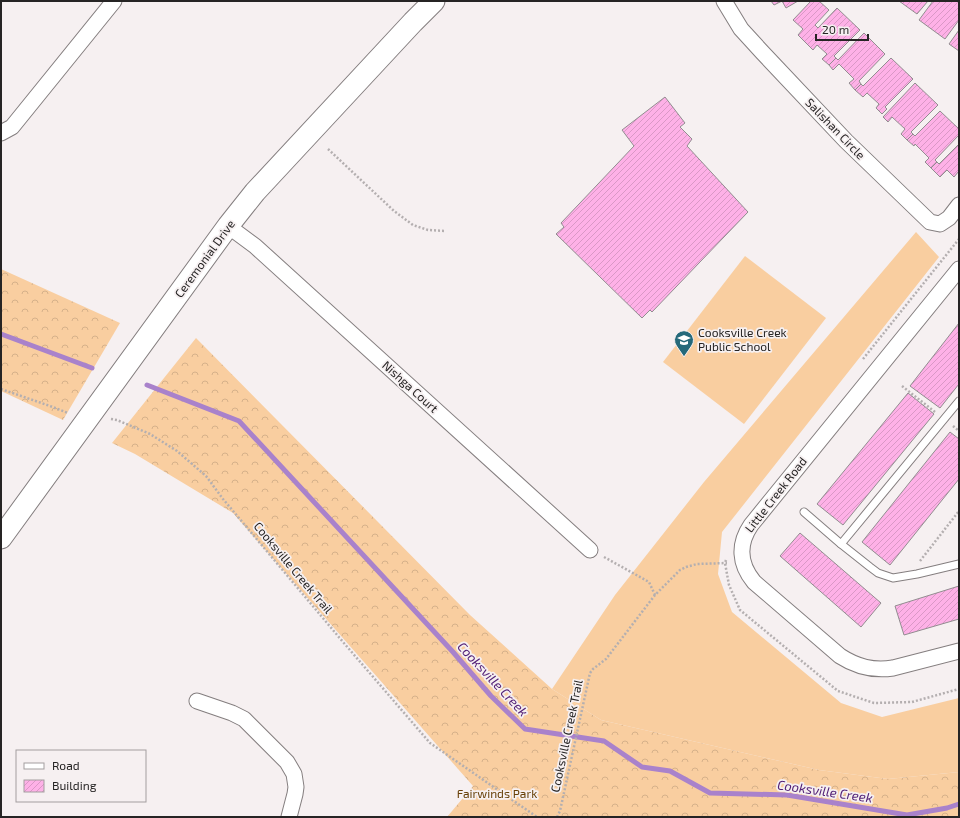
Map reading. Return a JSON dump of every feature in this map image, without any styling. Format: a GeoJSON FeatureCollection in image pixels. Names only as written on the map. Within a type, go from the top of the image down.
{"type":"FeatureCollection","features":[{"type":"Feature","properties":{"kind":"street"},"geometry":{"type":"LineString","coordinates":[[1,133],[12,127],[114,1]]}},
{"type":"Feature","properties":{"kind":"street","name":"Ceremonial Drive"},"geometry":{"type":"LineString","coordinates":[[1,538],[228,226],[255,192],[434,1]]}},
{"type":"Feature","properties":{"kind":"street","name":"Salishan Circle"},"geometry":{"type":"LineString","coordinates":[[724,1],[741,29],[756,46],[846,141],[930,222],[940,224],[949,218],[959,205]]}},
{"type":"Feature","properties":{"kind":"street","name":"Nishga Court"},"geometry":{"type":"LineString","coordinates":[[228,226],[255,246],[590,550]]}},
{"type":"Feature","properties":{"kind":"street","name":"Little Creek Road"},"geometry":{"type":"LineString","coordinates":[[959,269],[751,525],[744,536],[742,553],[744,566],[754,582],[840,656],[852,663],[865,668],[884,670],[959,651]]}},
{"type":"Feature","properties":{"kind":"street"},"geometry":{"type":"LineString","coordinates":[[197,701],[232,713],[244,719],[287,762],[294,774],[296,787],[289,817]]}},
{"type":"Feature","properties":{"kind":"lane"},"geometry":{"type":"LineString","coordinates":[[841,544],[959,401]]}},
{"type":"Feature","properties":{"kind":"lane"},"geometry":{"type":"LineString","coordinates":[[804,512],[841,544],[878,572],[893,578],[959,564]]}},
{"type":"Feature","properties":{"kind":"path"},"geometry":{"type":"LineString","coordinates":[[328,149],[394,211],[412,225],[428,230],[446,231]]}},
{"type":"Feature","properties":{"kind":"path"},"geometry":{"type":"LineString","coordinates":[[902,386],[959,431]]}},
{"type":"Feature","properties":{"kind":"path","name":"Cooksville Creek Trail"},"geometry":{"type":"LineString","coordinates":[[1,389],[73,415],[117,420],[150,434],[177,451],[206,476],[223,499],[430,743],[537,817]]}},
{"type":"Feature","properties":{"kind":"path"},"geometry":{"type":"LineString","coordinates":[[908,575],[959,511]]}},
{"type":"Feature","properties":{"kind":"path"},"geometry":{"type":"LineString","coordinates":[[590,550],[649,582],[655,595]]}},
{"type":"Feature","properties":{"kind":"path","name":"Cooksville Creek Trail"},"geometry":{"type":"LineString","coordinates":[[557,817],[560,811],[590,673],[606,659],[655,595],[680,570],[697,564],[725,563]]}},
{"type":"Feature","properties":{"kind":"green space"},"geometry":{"type":"Polygon","coordinates":[[[916,232],[939,257],[722,532],[718,574],[732,612],[841,703],[882,717],[959,698],[959,772],[888,779],[819,770],[601,720],[552,689],[615,595],[704,482],[916,232]]]}},
{"type":"Feature","properties":{"kind":"green space"},"geometry":{"type":"Polygon","coordinates":[[[745,256],[826,318],[744,424],[663,362],[745,256]]]}},
{"type":"Feature","properties":{"kind":"green space"},"geometry":{"type":"Polygon","coordinates":[[[1,269],[120,323],[63,420],[1,391],[1,269]]]}},
{"type":"Feature","properties":{"kind":"green space","name":"Fairwinds Park"},"geometry":{"type":"Polygon","coordinates":[[[196,338],[470,615],[552,689],[601,720],[819,770],[888,779],[959,772],[959,817],[447,817],[473,786],[233,513],[135,454],[112,443],[196,338]]]}},
{"type":"Feature","properties":{"kind":"building"},"geometry":{"type":"Polygon","coordinates":[[[771,1],[782,1],[774,5],[771,1]]]}},
{"type":"Feature","properties":{"kind":"building"},"geometry":{"type":"Polygon","coordinates":[[[782,1],[798,1],[786,8],[782,1]]]}},
{"type":"Feature","properties":{"kind":"building"},"geometry":{"type":"Polygon","coordinates":[[[811,1],[819,1],[829,10],[815,25],[818,28],[837,8],[860,30],[834,56],[836,58],[829,65],[822,59],[827,54],[817,45],[813,50],[798,35],[803,29],[793,20],[811,1]]]}},
{"type":"Feature","properties":{"kind":"building"},"geometry":{"type":"Polygon","coordinates":[[[899,1],[928,1],[917,14],[899,1]]]}},
{"type":"Feature","properties":{"kind":"building"},"geometry":{"type":"Polygon","coordinates":[[[933,1],[959,1],[959,20],[945,39],[919,20],[933,1]]]}},
{"type":"Feature","properties":{"kind":"building"},"geometry":{"type":"Polygon","coordinates":[[[959,30],[959,51],[949,44],[959,30]]]}},
{"type":"Feature","properties":{"kind":"building"},"geometry":{"type":"Polygon","coordinates":[[[864,33],[885,54],[859,81],[861,84],[855,90],[849,83],[854,79],[839,64],[833,70],[829,65],[836,58],[838,60],[864,33]]]}},
{"type":"Feature","properties":{"kind":"building"},"geometry":{"type":"Polygon","coordinates":[[[891,58],[913,79],[885,107],[887,109],[882,114],[876,108],[879,104],[867,93],[863,97],[855,90],[861,84],[863,86],[891,58]]]}},
{"type":"Feature","properties":{"kind":"building"},"geometry":{"type":"Polygon","coordinates":[[[915,83],[938,105],[911,132],[913,134],[907,140],[901,134],[905,129],[892,117],[888,122],[883,117],[915,83]]]}},
{"type":"Feature","properties":{"kind":"building"},"geometry":{"type":"Polygon","coordinates":[[[665,97],[685,123],[680,127],[692,139],[687,146],[748,212],[652,312],[650,310],[642,318],[556,234],[564,227],[561,223],[634,146],[622,130],[665,97]]]}},
{"type":"Feature","properties":{"kind":"building"},"geometry":{"type":"Polygon","coordinates":[[[940,111],[959,129],[959,135],[935,160],[937,162],[931,168],[925,162],[929,158],[915,144],[914,146],[907,140],[913,134],[915,136],[940,111]]]}},
{"type":"Feature","properties":{"kind":"building"},"geometry":{"type":"Polygon","coordinates":[[[959,144],[959,171],[954,177],[947,170],[940,177],[931,168],[937,162],[939,164],[959,144]]]}},
{"type":"Feature","properties":{"kind":"building"},"geometry":{"type":"Polygon","coordinates":[[[959,323],[959,384],[940,408],[910,386],[959,323]]]}},
{"type":"Feature","properties":{"kind":"building"},"geometry":{"type":"Polygon","coordinates":[[[908,393],[934,414],[843,525],[817,504],[908,393]]]}},
{"type":"Feature","properties":{"kind":"building"},"geometry":{"type":"Polygon","coordinates":[[[950,432],[959,439],[959,479],[890,565],[862,542],[950,432]]]}},
{"type":"Feature","properties":{"kind":"building"},"geometry":{"type":"Polygon","coordinates":[[[800,533],[881,603],[861,627],[780,556],[800,533]]]}},
{"type":"Feature","properties":{"kind":"building"},"geometry":{"type":"Polygon","coordinates":[[[959,586],[959,619],[904,635],[895,606],[959,586]]]}},
{"type":"Feature","properties":{"kind":"waterway","name":"Cooksville Creek"},"geometry":{"type":"LineString","coordinates":[[1,334],[92,368]]}},
{"type":"Feature","properties":{"kind":"waterway","name":"Cooksville Creek"},"geometry":{"type":"LineString","coordinates":[[147,385],[239,421],[453,652],[491,696],[525,729],[604,741],[642,767],[670,771],[710,793],[787,795],[907,815],[947,808],[959,804]]}},
{"type":"Feature","properties":{"kind":"place","name":"Cooksville Creek Public School"},"geometry":{"type":"Point","coordinates":[684,357]}}]}
